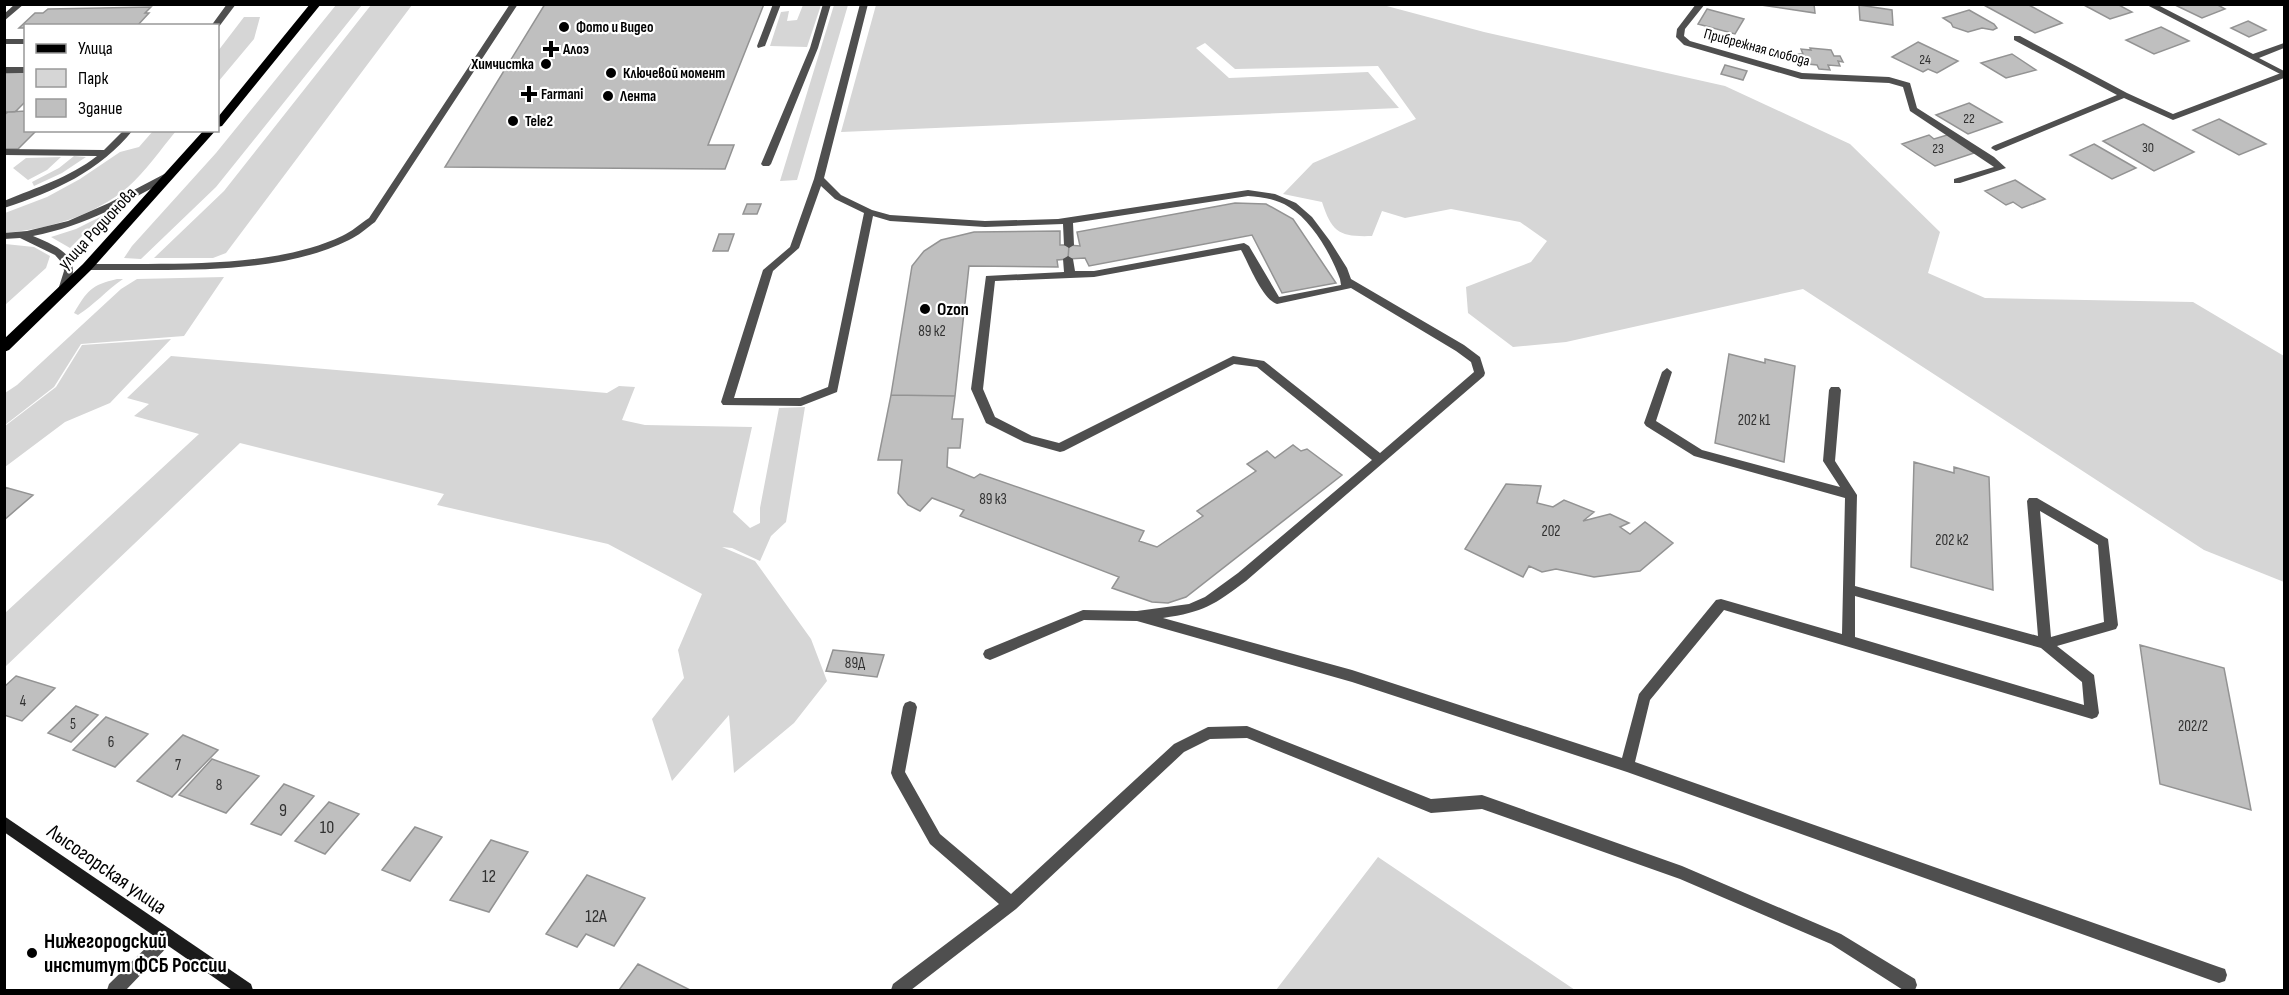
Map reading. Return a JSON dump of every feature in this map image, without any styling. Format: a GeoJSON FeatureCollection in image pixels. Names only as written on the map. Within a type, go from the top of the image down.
{"type":"FeatureCollection","features":[{"type":"Feature","properties":{"kind":"main road"},"geometry":{"type":"LineString","coordinates":[[219,123],[316,4]]}},
{"type":"Feature","properties":{"kind":"main road","name":"улица Родионова"},"geometry":{"type":"LineString","coordinates":[[4,346],[87,267],[210,132]]}},
{"type":"Feature","properties":{"kind":"street"},"geometry":{"type":"LineString","coordinates":[[4,19],[20,4]]}},
{"type":"Feature","properties":{"kind":"street"},"geometry":{"type":"LineString","coordinates":[[217,24],[232,4]]}},
{"type":"Feature","properties":{"kind":"street"},"geometry":{"type":"LineString","coordinates":[[87,267],[238,263],[311,253],[343,242],[362,231],[372,220],[514,4]]}},
{"type":"Feature","properties":{"kind":"street"},"geometry":{"type":"LineString","coordinates":[[761,46],[777,4]]}},
{"type":"Feature","properties":{"kind":"street"},"geometry":{"type":"LineString","coordinates":[[766,164],[814,48],[827,4]]}},
{"type":"Feature","properties":{"kind":"street"},"geometry":{"type":"LineString","coordinates":[[864,4],[819,179],[794,248],[768,270],[727,402],[801,402],[833,389],[869,212]]}},
{"type":"Feature","properties":{"kind":"street","name":"Прибрежная слобода"},"geometry":{"type":"LineString","coordinates":[[1701,4],[1681,29],[1680,37],[1687,43],[1801,76],[1889,81],[1907,85],[1913,109],[1992,159],[2001,168],[1957,182]]}},
{"type":"Feature","properties":{"kind":"street"},"geometry":{"type":"LineString","coordinates":[[2149,4],[2254,57],[2284,75]]}},
{"type":"Feature","properties":{"kind":"street"},"geometry":{"type":"LineString","coordinates":[[2017,39],[2124,95],[2173,117],[2284,75]]}},
{"type":"Feature","properties":{"kind":"street"},"geometry":{"type":"LineString","coordinates":[[4,42],[24,41]]}},
{"type":"Feature","properties":{"kind":"street"},"geometry":{"type":"LineString","coordinates":[[2254,57],[2284,45]]}},
{"type":"Feature","properties":{"kind":"street"},"geometry":{"type":"LineString","coordinates":[[4,70],[24,70]]}},
{"type":"Feature","properties":{"kind":"street"},"geometry":{"type":"LineString","coordinates":[[1996,148],[2124,95]]}},
{"type":"Feature","properties":{"kind":"street"},"geometry":{"type":"LineString","coordinates":[[4,205],[51,188],[82,172],[107,153],[127,132]]}},
{"type":"Feature","properties":{"kind":"street"},"geometry":{"type":"LineString","coordinates":[[4,152],[107,153]]}},
{"type":"Feature","properties":{"kind":"street"},"geometry":{"type":"LineString","coordinates":[[4,236],[23,236],[56,230],[95,214],[176,171]]}},
{"type":"Feature","properties":{"kind":"street"},"geometry":{"type":"LineString","coordinates":[[819,179],[838,197],[869,212],[908,220],[985,224],[1068,220],[1248,193],[1262,194],[1295,206],[1309,220],[1324,240],[1348,282],[1460,348],[1476,360],[1480,373],[1242,577],[1210,601],[1190,609],[1137,616],[1083,615],[990,654]]}},
{"type":"Feature","properties":{"kind":"street"},"geometry":{"type":"LineString","coordinates":[[1068,220],[1069,245]]}},
{"type":"Feature","properties":{"kind":"street"},"geometry":{"type":"LineString","coordinates":[[23,236],[47,246],[65,258],[69,269],[63,290]]}},
{"type":"Feature","properties":{"kind":"street"},"geometry":{"type":"LineString","coordinates":[[1348,282],[1347,287],[1341,289],[1277,301],[1272,297],[1244,246],[1094,274],[990,278],[976,389],[990,420],[1028,439],[1060,448],[1233,360],[1260,364],[1380,460]]}},
{"type":"Feature","properties":{"kind":"street"},"geometry":{"type":"LineString","coordinates":[[1068,259],[1070,276]]}},
{"type":"Feature","properties":{"kind":"street"},"geometry":{"type":"LineString","coordinates":[[1667,372],[1650,423],[1698,453],[1851,495]]}},
{"type":"Feature","properties":{"kind":"street"},"geometry":{"type":"LineString","coordinates":[[1834,390],[1829,461],[1851,495],[1848,641]]}},
{"type":"Feature","properties":{"kind":"street"},"geometry":{"type":"LineString","coordinates":[[2033,501],[2104,542],[2112,625],[2045,644],[2044,633],[2033,501]]}},
{"type":"Feature","properties":{"kind":"street"},"geometry":{"type":"LineString","coordinates":[[1627,766],[1644,698],[1721,604],[2092,713],[2089,679],[2045,644],[1849,589]]}},
{"type":"Feature","properties":{"kind":"street"},"geometry":{"type":"LineString","coordinates":[[1137,616],[1352,675],[1627,766],[2219,975]]}},
{"type":"Feature","properties":{"kind":"street"},"geometry":{"type":"LineString","coordinates":[[910,708],[898,773],[934,839],[1011,904]]}},
{"type":"Feature","properties":{"kind":"street"},"geometry":{"type":"LineString","coordinates":[[900,990],[1011,904],[1179,748],[1208,733],[1247,732],[1431,806],[1482,802],[1682,873],[1836,939],[1909,985]]}},
{"type":"Feature","properties":{"kind":"street","name":"Лысогорская улица"},"geometry":{"type":"LineString","coordinates":[[4,823],[245,990]]}},
{"type":"Feature","properties":{"kind":"street"},"geometry":{"type":"LineString","coordinates":[[115,990],[168,936]]}},
{"type":"Feature","properties":{"kind":"green space"},"geometry":{"type":"Polygon","coordinates":[[[336,5],[362,5],[216,187],[141,259],[124,258],[132,246],[216,153],[336,5]]]}},
{"type":"Feature","properties":{"kind":"green space"},"geometry":{"type":"Polygon","coordinates":[[[371,5],[412,5],[226,253],[213,258],[154,258],[224,191],[371,5]]]}},
{"type":"Feature","properties":{"kind":"green space"},"geometry":{"type":"Polygon","coordinates":[[[803,5],[821,5],[807,47],[770,46],[781,12],[789,11],[787,21],[797,20],[803,5]]]}},
{"type":"Feature","properties":{"kind":"green space"},"geometry":{"type":"Polygon","coordinates":[[[834,5],[848,5],[797,180],[780,181],[834,5]]]}},
{"type":"Feature","properties":{"kind":"green space"},"geometry":{"type":"Polygon","coordinates":[[[876,5],[1383,5],[1484,32],[1725,86],[1850,144],[1940,232],[1928,273],[1985,298],[2193,302],[2284,356],[2284,582],[2204,550],[1803,289],[1566,342],[1513,347],[1468,313],[1466,287],[1531,262],[1547,241],[1520,222],[1451,209],[1405,218],[1382,211],[1372,236],[1352,235],[1345,234],[1334,227],[1322,202],[1283,194],[1313,163],[1416,119],[1378,66],[1235,69],[1205,43],[1196,48],[1229,78],[1368,72],[1399,108],[841,132],[876,5]]]}},
{"type":"Feature","properties":{"kind":"green space"},"geometry":{"type":"Polygon","coordinates":[[[244,17],[260,17],[254,39],[219,81],[219,50],[244,17]]]}},
{"type":"Feature","properties":{"kind":"green space"},"geometry":{"type":"Polygon","coordinates":[[[152,132],[175,132],[128,187],[100,206],[54,224],[5,233],[5,213],[47,197],[80,179],[120,152],[139,147],[152,132]]]}},
{"type":"Feature","properties":{"kind":"green space"},"geometry":{"type":"Polygon","coordinates":[[[74,156],[86,157],[62,173],[34,186],[32,182],[59,168],[74,156]]]}},
{"type":"Feature","properties":{"kind":"green space"},"geometry":{"type":"Polygon","coordinates":[[[61,157],[47,170],[28,180],[13,168],[26,158],[61,157]]]}},
{"type":"Feature","properties":{"kind":"green space"},"geometry":{"type":"Polygon","coordinates":[[[102,216],[70,248],[51,237],[76,229],[102,216]]]}},
{"type":"Feature","properties":{"kind":"green space"},"geometry":{"type":"Polygon","coordinates":[[[5,244],[34,247],[50,256],[46,268],[5,305],[5,244]]]}},
{"type":"Feature","properties":{"kind":"green space"},"geometry":{"type":"Polygon","coordinates":[[[224,277],[184,336],[81,344],[54,387],[5,425],[5,393],[17,385],[121,289],[137,279],[224,277]]]}},
{"type":"Feature","properties":{"kind":"green space"},"geometry":{"type":"Polygon","coordinates":[[[117,279],[123,279],[84,311],[78,315],[74,313],[91,290],[117,279]]]}},
{"type":"Feature","properties":{"kind":"green space"},"geometry":{"type":"Polygon","coordinates":[[[171,339],[110,403],[65,422],[5,467],[5,426],[56,387],[82,345],[171,339]]]}},
{"type":"Feature","properties":{"kind":"green space"},"geometry":{"type":"Polygon","coordinates":[[[171,356],[607,393],[619,386],[635,387],[622,420],[645,425],[752,427],[733,512],[750,528],[760,523],[760,508],[779,408],[805,407],[786,522],[771,536],[760,561],[732,548],[722,547],[755,561],[811,639],[827,681],[794,723],[734,773],[729,715],[672,781],[652,719],[684,678],[678,650],[702,594],[608,544],[437,505],[444,494],[240,443],[5,667],[5,613],[199,434],[134,416],[149,404],[127,398],[171,356]]]}},
{"type":"Feature","properties":{"kind":"green space"},"geometry":{"type":"Polygon","coordinates":[[[1378,857],[1575,990],[1276,990],[1378,857]]]}},
{"type":"Feature","properties":{"kind":"building","name":"Лента"},"geometry":{"type":"Polygon","coordinates":[[[545,4],[764,4],[708,145],[734,145],[725,169],[445,167],[545,4]]]}},
{"type":"Feature","properties":{"kind":"building"},"geometry":{"type":"Polygon","coordinates":[[[1754,4],[1814,4],[1815,13],[1754,4]]]}},
{"type":"Feature","properties":{"kind":"building"},"geometry":{"type":"Polygon","coordinates":[[[1982,4],[2027,4],[2062,23],[2035,33],[1982,4]]]}},
{"type":"Feature","properties":{"kind":"building"},"geometry":{"type":"Polygon","coordinates":[[[2082,4],[2117,4],[2132,12],[2110,19],[2082,4]]]}},
{"type":"Feature","properties":{"kind":"building"},"geometry":{"type":"Polygon","coordinates":[[[2173,4],[2216,4],[2225,9],[2202,18],[2173,4]]]}},
{"type":"Feature","properties":{"kind":"building"},"geometry":{"type":"Polygon","coordinates":[[[1859,5],[1892,10],[1893,25],[1860,20],[1859,5]]]}},
{"type":"Feature","properties":{"kind":"building"},"geometry":{"type":"Polygon","coordinates":[[[151,7],[145,13],[149,13],[139,24],[24,24],[24,28],[19,28],[35,13],[43,13],[48,9],[151,7]]]}},
{"type":"Feature","properties":{"kind":"building"},"geometry":{"type":"Polygon","coordinates":[[[1707,9],[1744,19],[1735,34],[1698,24],[1707,9]]]}},
{"type":"Feature","properties":{"kind":"building"},"geometry":{"type":"Polygon","coordinates":[[[1969,10],[1997,28],[1993,30],[1982,28],[1968,32],[1953,27],[1943,18],[1969,10]]]}},
{"type":"Feature","properties":{"kind":"building"},"geometry":{"type":"Polygon","coordinates":[[[2248,21],[2266,30],[2249,37],[2231,28],[2248,21]]]}},
{"type":"Feature","properties":{"kind":"building"},"geometry":{"type":"Polygon","coordinates":[[[2161,27],[2189,41],[2154,54],[2126,40],[2161,27]]]}},
{"type":"Feature","properties":{"kind":"building"},"geometry":{"type":"Polygon","coordinates":[[[1918,42],[1958,61],[1937,73],[1928,69],[1923,72],[1892,57],[1918,42]]]}},
{"type":"Feature","properties":{"kind":"building"},"geometry":{"type":"Polygon","coordinates":[[[1810,48],[1831,50],[1834,56],[1840,56],[1843,62],[1838,61],[1840,66],[1828,65],[1830,70],[1819,69],[1817,65],[1808,64],[1806,59],[1801,59],[1798,54],[1803,54],[1801,49],[1811,50],[1810,48]]]}},
{"type":"Feature","properties":{"kind":"building"},"geometry":{"type":"Polygon","coordinates":[[[2012,54],[2036,70],[2006,78],[1981,63],[2012,54]]]}},
{"type":"Feature","properties":{"kind":"building"},"geometry":{"type":"Polygon","coordinates":[[[1725,65],[1747,71],[1743,80],[1721,74],[1725,65]]]}},
{"type":"Feature","properties":{"kind":"building"},"geometry":{"type":"Polygon","coordinates":[[[24,72],[24,103],[15,112],[4,112],[4,73],[24,72]]]}},
{"type":"Feature","properties":{"kind":"building"},"geometry":{"type":"Polygon","coordinates":[[[1969,103],[2002,122],[1968,134],[1936,115],[1969,103]]]}},
{"type":"Feature","properties":{"kind":"building"},"geometry":{"type":"Polygon","coordinates":[[[24,111],[24,132],[35,132],[18,149],[4,149],[4,115],[8,112],[24,111]]]}},
{"type":"Feature","properties":{"kind":"building"},"geometry":{"type":"Polygon","coordinates":[[[2219,119],[2266,144],[2239,155],[2193,130],[2219,119]]]}},
{"type":"Feature","properties":{"kind":"building"},"geometry":{"type":"Polygon","coordinates":[[[2143,124],[2194,152],[2154,171],[2103,141],[2143,124]]]}},
{"type":"Feature","properties":{"kind":"building"},"geometry":{"type":"Polygon","coordinates":[[[1929,135],[1934,139],[1947,135],[1974,153],[1935,166],[1902,144],[1929,135]]]}},
{"type":"Feature","properties":{"kind":"building"},"geometry":{"type":"Polygon","coordinates":[[[2094,144],[2136,168],[2112,179],[2070,155],[2094,144]]]}},
{"type":"Feature","properties":{"kind":"building"},"geometry":{"type":"Polygon","coordinates":[[[2015,180],[2045,199],[2022,208],[2013,202],[2006,205],[1985,191],[2015,180]]]}},
{"type":"Feature","properties":{"kind":"building"},"geometry":{"type":"Polygon","coordinates":[[[1235,203],[1266,204],[1293,219],[1336,283],[1282,293],[1252,235],[1089,266],[1085,258],[1068,259],[1069,245],[1080,246],[1077,232],[1235,203]]]}},
{"type":"Feature","properties":{"kind":"building"},"geometry":{"type":"Polygon","coordinates":[[[747,204],[761,204],[757,214],[743,214],[747,204]]]}},
{"type":"Feature","properties":{"kind":"building"},"geometry":{"type":"Polygon","coordinates":[[[1060,231],[1060,245],[1069,245],[1068,259],[1057,260],[1058,267],[969,266],[955,396],[891,395],[912,266],[924,251],[941,240],[974,232],[1060,231]]]}},
{"type":"Feature","properties":{"kind":"building"},"geometry":{"type":"Polygon","coordinates":[[[719,234],[734,234],[728,251],[713,251],[719,234]]]}},
{"type":"Feature","properties":{"kind":"building"},"geometry":{"type":"Polygon","coordinates":[[[1729,354],[1765,363],[1765,359],[1795,366],[1784,462],[1715,443],[1729,354]]]}},
{"type":"Feature","properties":{"kind":"building"},"geometry":{"type":"Polygon","coordinates":[[[891,395],[955,396],[952,419],[963,419],[960,448],[948,448],[947,467],[974,478],[980,474],[1144,531],[1139,541],[1157,547],[1203,516],[1197,511],[1256,471],[1247,464],[1267,451],[1275,458],[1293,445],[1301,451],[1307,449],[1342,475],[1186,597],[1168,603],[1152,602],[1112,588],[1119,577],[960,516],[964,510],[932,498],[920,511],[908,505],[898,493],[902,460],[878,460],[891,395]]]}},
{"type":"Feature","properties":{"kind":"building"},"geometry":{"type":"Polygon","coordinates":[[[1914,462],[1954,473],[1954,467],[1989,477],[1993,590],[1911,567],[1914,462]]]}},
{"type":"Feature","properties":{"kind":"building"},"geometry":{"type":"Polygon","coordinates":[[[1506,484],[1541,486],[1537,503],[1553,507],[1564,500],[1594,512],[1583,521],[1610,514],[1629,523],[1620,527],[1630,534],[1645,522],[1673,543],[1640,571],[1594,577],[1556,569],[1542,572],[1529,566],[1523,577],[1465,549],[1506,484]]]}},
{"type":"Feature","properties":{"kind":"building"},"geometry":{"type":"Polygon","coordinates":[[[4,487],[33,495],[4,520],[4,487]]]}},
{"type":"Feature","properties":{"kind":"building"},"geometry":{"type":"Polygon","coordinates":[[[2140,645],[2224,668],[2251,810],[2160,784],[2140,645]]]}},
{"type":"Feature","properties":{"kind":"building"},"geometry":{"type":"Polygon","coordinates":[[[833,650],[884,655],[877,677],[826,671],[833,650]]]}},
{"type":"Feature","properties":{"kind":"building"},"geometry":{"type":"Polygon","coordinates":[[[16,676],[55,688],[22,721],[4,715],[4,687],[16,676]]]}},
{"type":"Feature","properties":{"kind":"building"},"geometry":{"type":"Polygon","coordinates":[[[76,706],[98,715],[71,742],[48,733],[76,706]]]}},
{"type":"Feature","properties":{"kind":"building"},"geometry":{"type":"Polygon","coordinates":[[[106,717],[148,734],[115,767],[73,750],[106,717]]]}},
{"type":"Feature","properties":{"kind":"building"},"geometry":{"type":"Polygon","coordinates":[[[183,735],[218,750],[172,797],[137,781],[183,735]]]}},
{"type":"Feature","properties":{"kind":"building"},"geometry":{"type":"Polygon","coordinates":[[[212,759],[259,776],[226,813],[179,795],[212,759]]]}},
{"type":"Feature","properties":{"kind":"building"},"geometry":{"type":"Polygon","coordinates":[[[284,784],[314,796],[281,835],[251,824],[284,784]]]}},
{"type":"Feature","properties":{"kind":"building"},"geometry":{"type":"Polygon","coordinates":[[[329,802],[359,814],[325,854],[295,841],[329,802]]]}},
{"type":"Feature","properties":{"kind":"building"},"geometry":{"type":"Polygon","coordinates":[[[415,827],[442,837],[410,881],[382,870],[415,827]]]}},
{"type":"Feature","properties":{"kind":"building"},"geometry":{"type":"Polygon","coordinates":[[[491,840],[528,852],[489,912],[450,900],[491,840]]]}},
{"type":"Feature","properties":{"kind":"building"},"geometry":{"type":"Polygon","coordinates":[[[587,875],[645,898],[614,946],[586,934],[577,947],[546,934],[587,875]]]}},
{"type":"Feature","properties":{"kind":"building"},"geometry":{"type":"Polygon","coordinates":[[[638,964],[690,990],[619,990],[638,964]]]}},
{"type":"Feature","properties":{"kind":"place","name":"Фото и Видео"},"geometry":{"type":"Point","coordinates":[564,27]}},
{"type":"Feature","properties":{"kind":"place","name":"Алоэ"},"geometry":{"type":"Point","coordinates":[551,49]}},
{"type":"Feature","properties":{"kind":"place","name":"Химчистка"},"geometry":{"type":"Point","coordinates":[546,64]}},
{"type":"Feature","properties":{"kind":"place","name":"Ключевой момент"},"geometry":{"type":"Point","coordinates":[611,73]}},
{"type":"Feature","properties":{"kind":"place","name":"Farmani"},"geometry":{"type":"Point","coordinates":[529,94]}},
{"type":"Feature","properties":{"kind":"place","name":"Лента"},"geometry":{"type":"Point","coordinates":[608,96]}},
{"type":"Feature","properties":{"kind":"place","name":"Tele2"},"geometry":{"type":"Point","coordinates":[513,121]}},
{"type":"Feature","properties":{"kind":"place","name":"Ozon"},"geometry":{"type":"Point","coordinates":[925,309]}},
{"type":"Feature","properties":{"kind":"place","name":"Нижегородский институт ФСБ России"},"geometry":{"type":"Point","coordinates":[32,953]}}]}
